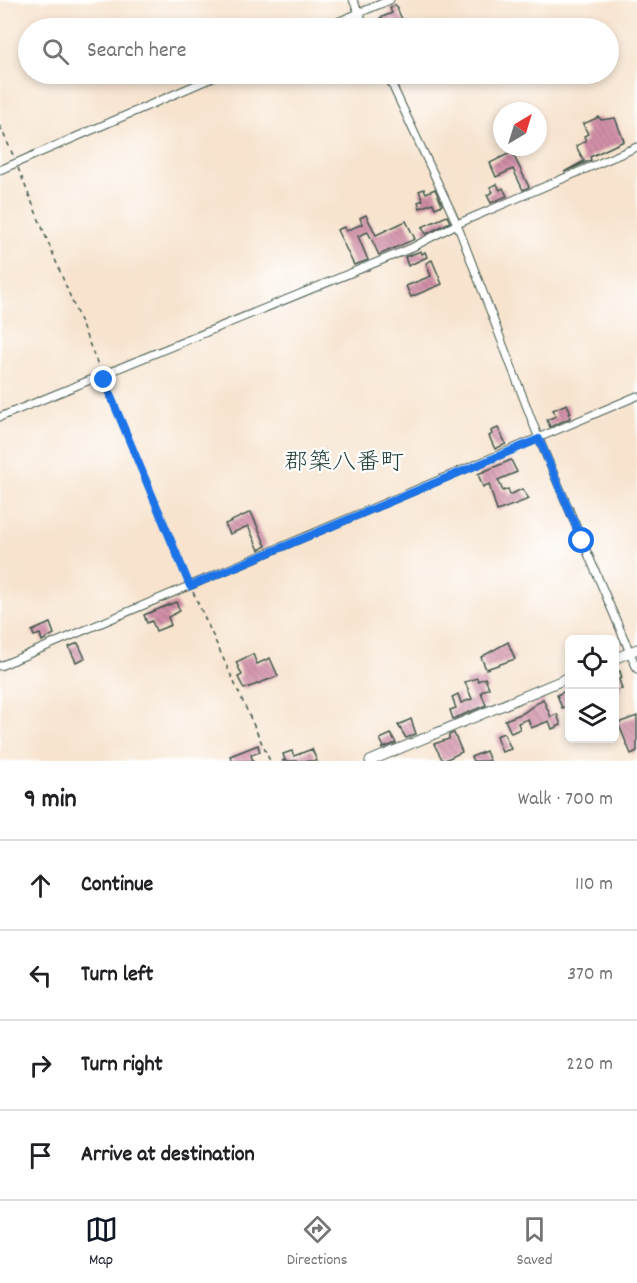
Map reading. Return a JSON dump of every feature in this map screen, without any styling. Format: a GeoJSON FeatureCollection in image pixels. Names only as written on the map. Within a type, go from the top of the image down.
{"type":"FeatureCollection","features":[{"type":"Feature","properties":{"kind":"main road"},"geometry":{"type":"LineString","coordinates":[[619,657],[634,651]]}},
{"type":"Feature","properties":{"kind":"main road"},"geometry":{"type":"LineString","coordinates":[[370,761],[565,680]]}},
{"type":"Feature","properties":{"kind":"street"},"geometry":{"type":"LineString","coordinates":[[353,0],[361,18]]}},
{"type":"Feature","properties":{"kind":"street"},"geometry":{"type":"LineString","coordinates":[[346,18],[390,0]]}},
{"type":"Feature","properties":{"kind":"street"},"geometry":{"type":"LineString","coordinates":[[0,170],[198,84]]}},
{"type":"Feature","properties":{"kind":"street"},"geometry":{"type":"LineString","coordinates":[[392,84],[457,224],[539,439],[634,651],[637,669]]}},
{"type":"Feature","properties":{"kind":"street"},"geometry":{"type":"LineString","coordinates":[[0,417],[410,249],[457,224],[637,147]]}},
{"type":"Feature","properties":{"kind":"street"},"geometry":{"type":"LineString","coordinates":[[0,666],[637,396]]}},
{"type":"Feature","properties":{"kind":"path"},"geometry":{"type":"LineString","coordinates":[[0,126],[190,586],[270,761]]}},
{"type":"Feature","properties":{"kind":"building"},"geometry":{"type":"Polygon","coordinates":[[[396,5],[402,18],[380,18],[392,13],[390,8],[396,5]]]}},
{"type":"Feature","properties":{"kind":"building"},"geometry":{"type":"Polygon","coordinates":[[[599,117],[601,120],[615,118],[624,141],[564,172],[584,161],[576,146],[586,141],[584,136],[588,134],[583,124],[599,117]]]}},
{"type":"Feature","properties":{"kind":"building"},"geometry":{"type":"Polygon","coordinates":[[[504,156],[514,156],[529,187],[523,190],[513,169],[496,177],[490,163],[504,156]]]}},
{"type":"Feature","properties":{"kind":"building"},"geometry":{"type":"Polygon","coordinates":[[[497,184],[500,190],[503,188],[507,196],[491,203],[487,195],[493,192],[490,187],[497,184]]]}},
{"type":"Feature","properties":{"kind":"building"},"geometry":{"type":"Polygon","coordinates":[[[424,189],[426,193],[435,189],[442,205],[435,208],[433,203],[420,208],[418,202],[423,200],[419,191],[424,189]]]}},
{"type":"Feature","properties":{"kind":"building"},"geometry":{"type":"Polygon","coordinates":[[[366,215],[376,235],[406,221],[415,239],[379,255],[368,232],[358,236],[368,260],[354,265],[337,230],[344,227],[346,231],[362,224],[360,218],[366,215]]]}},
{"type":"Feature","properties":{"kind":"building"},"geometry":{"type":"Polygon","coordinates":[[[447,216],[450,222],[426,234],[422,227],[447,216]]]}},
{"type":"Feature","properties":{"kind":"building"},"geometry":{"type":"Polygon","coordinates":[[[421,251],[422,254],[425,252],[427,257],[408,266],[405,257],[421,251]]]}},
{"type":"Feature","properties":{"kind":"building"},"geometry":{"type":"Polygon","coordinates":[[[432,260],[442,284],[411,297],[406,286],[431,276],[426,263],[432,260]]]}},
{"type":"Feature","properties":{"kind":"building"},"geometry":{"type":"Polygon","coordinates":[[[567,404],[571,413],[570,418],[550,427],[547,420],[556,416],[553,410],[567,404]]]}},
{"type":"Feature","properties":{"kind":"building"},"geometry":{"type":"Polygon","coordinates":[[[498,428],[506,444],[495,449],[489,436],[492,434],[491,431],[498,428]]]}},
{"type":"Feature","properties":{"kind":"building"},"geometry":{"type":"Polygon","coordinates":[[[511,460],[517,472],[498,480],[503,491],[508,489],[510,495],[522,489],[529,499],[497,511],[489,484],[483,487],[478,474],[511,460]]]}},
{"type":"Feature","properties":{"kind":"building"},"geometry":{"type":"Polygon","coordinates":[[[251,512],[266,546],[259,550],[248,526],[230,534],[225,524],[251,512]]]}},
{"type":"Feature","properties":{"kind":"building"},"geometry":{"type":"Polygon","coordinates":[[[176,602],[180,611],[168,617],[171,625],[156,631],[152,621],[147,623],[144,615],[176,602]]]}},
{"type":"Feature","properties":{"kind":"building"},"geometry":{"type":"Polygon","coordinates":[[[50,623],[54,634],[42,641],[40,634],[34,636],[32,631],[50,623]]]}},
{"type":"Feature","properties":{"kind":"building"},"geometry":{"type":"Polygon","coordinates":[[[508,642],[515,659],[486,669],[481,657],[508,642]]]}},
{"type":"Feature","properties":{"kind":"building"},"geometry":{"type":"Polygon","coordinates":[[[78,643],[85,658],[76,662],[69,647],[78,643]]]}},
{"type":"Feature","properties":{"kind":"building"},"geometry":{"type":"Polygon","coordinates":[[[253,654],[257,664],[270,658],[278,676],[244,689],[238,677],[242,675],[236,662],[253,654]]]}},
{"type":"Feature","properties":{"kind":"building"},"geometry":{"type":"Polygon","coordinates":[[[477,678],[478,681],[485,678],[489,688],[481,692],[486,705],[453,719],[450,710],[456,708],[452,697],[458,694],[461,703],[472,699],[465,682],[477,678]]]}},
{"type":"Feature","properties":{"kind":"building"},"geometry":{"type":"Polygon","coordinates":[[[565,691],[565,707],[562,708],[557,695],[565,691]]]}},
{"type":"Feature","properties":{"kind":"building"},"geometry":{"type":"Polygon","coordinates":[[[543,699],[551,717],[557,714],[561,725],[552,729],[549,721],[531,728],[528,719],[518,723],[520,729],[511,733],[505,720],[523,713],[543,699]]]}},
{"type":"Feature","properties":{"kind":"building"},"geometry":{"type":"Polygon","coordinates":[[[637,716],[637,751],[631,754],[619,723],[637,716]]]}},
{"type":"Feature","properties":{"kind":"building"},"geometry":{"type":"Polygon","coordinates":[[[411,719],[416,734],[406,738],[398,725],[411,719]]]}},
{"type":"Feature","properties":{"kind":"building"},"geometry":{"type":"Polygon","coordinates":[[[454,733],[462,752],[443,761],[434,744],[449,739],[449,735],[454,733]]]}},
{"type":"Feature","properties":{"kind":"building"},"geometry":{"type":"Polygon","coordinates":[[[504,733],[511,749],[502,752],[496,736],[504,733]]]}},
{"type":"Feature","properties":{"kind":"building"},"geometry":{"type":"Polygon","coordinates":[[[391,734],[396,743],[381,749],[384,747],[380,739],[391,734]]]}},
{"type":"Feature","properties":{"kind":"building"},"geometry":{"type":"Polygon","coordinates":[[[258,745],[260,752],[251,755],[253,761],[232,761],[230,756],[258,745]]]}},
{"type":"Feature","properties":{"kind":"building"},"geometry":{"type":"Polygon","coordinates":[[[312,749],[317,761],[282,761],[285,760],[283,754],[292,751],[294,756],[312,749]]]}},
{"type":"Feature","properties":{"kind":"building"},"geometry":{"type":"Polygon","coordinates":[[[486,751],[490,761],[473,761],[471,757],[486,751]]]}},
{"type":"Feature","properties":{"kind":"district","name":"郡築八番町"},"geometry":{"type":"Point","coordinates":[344,464]}},
{"type":"Feature","properties":{"kind":"route"},"geometry":{"type":"LineString","coordinates":[[104,380],[190,586],[539,439],[582,541]]}}]}
